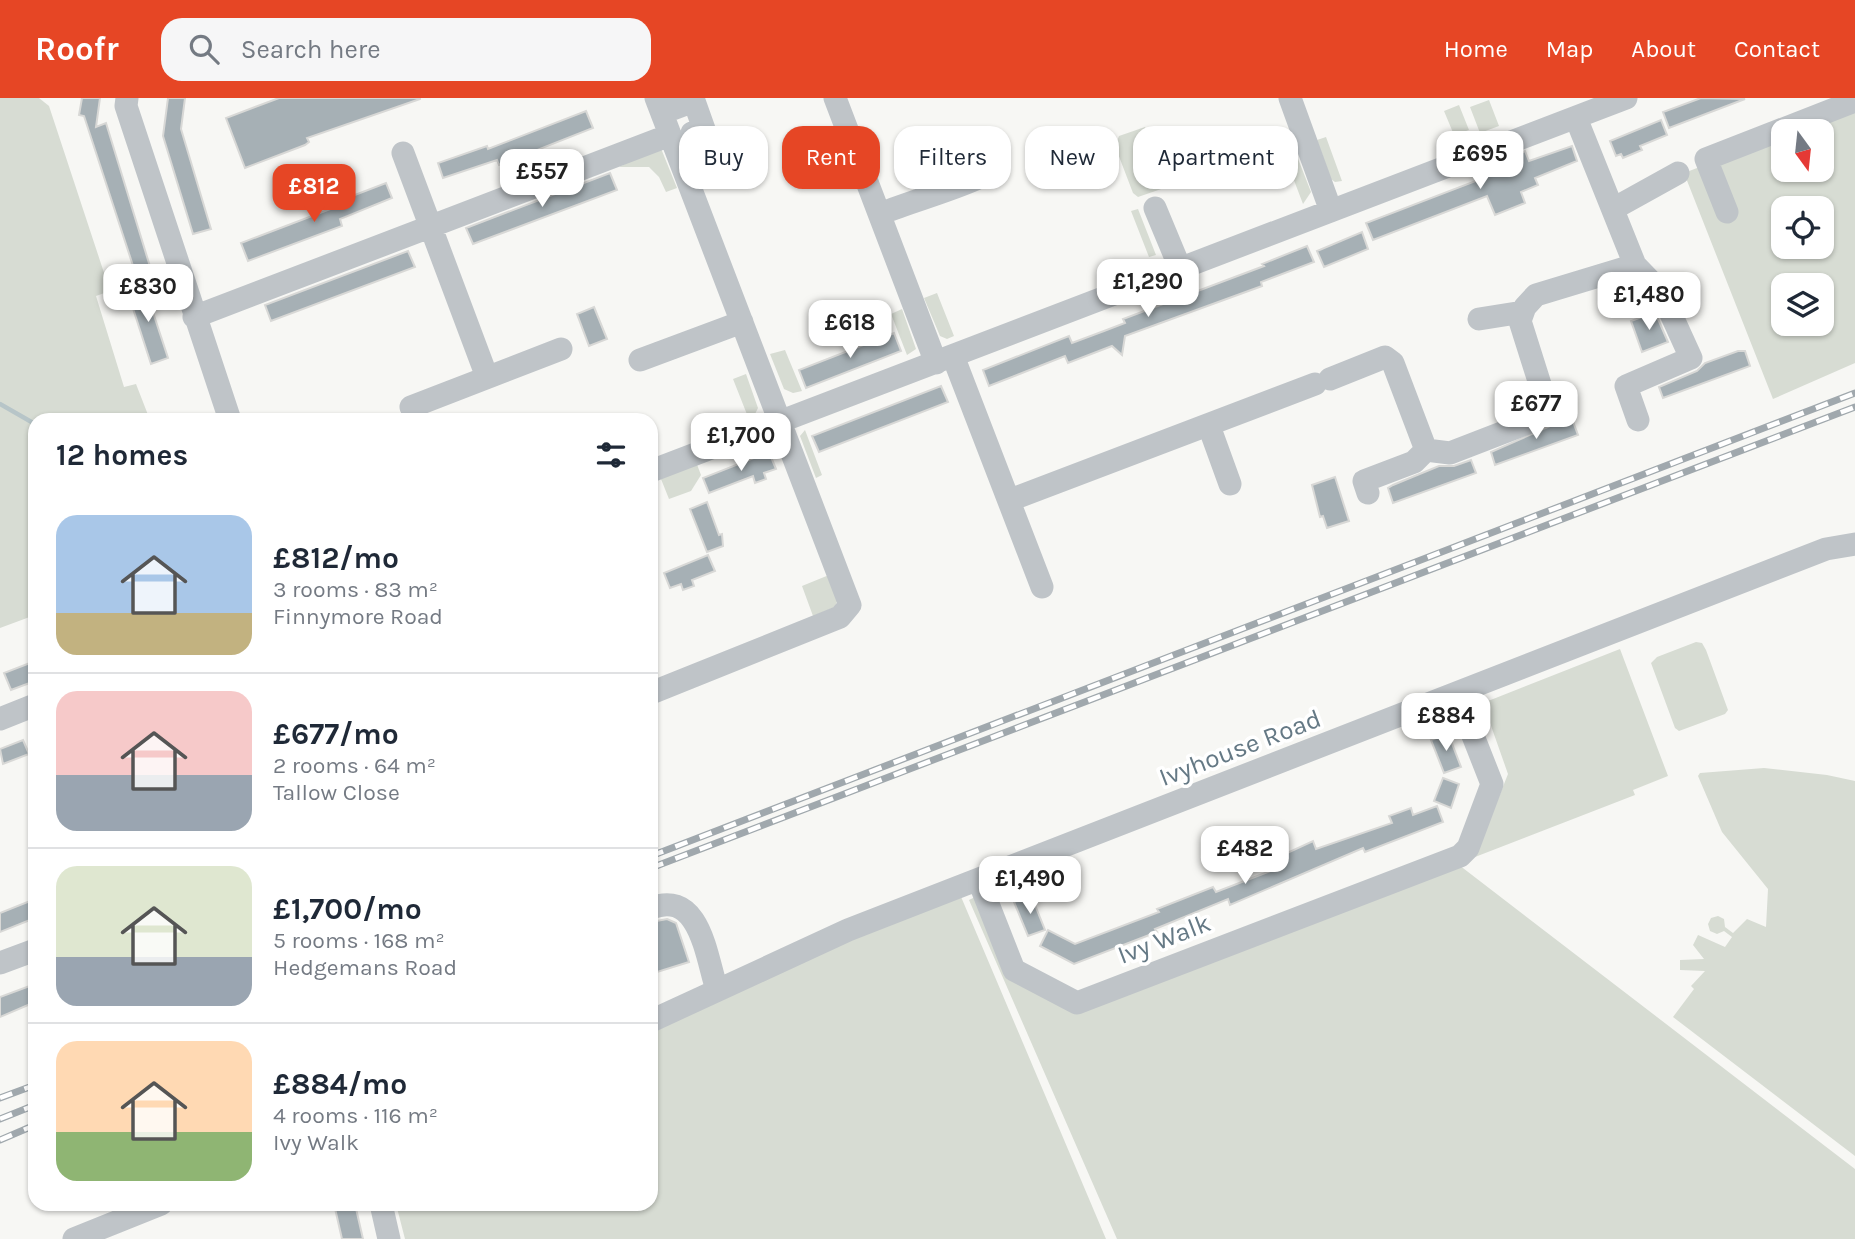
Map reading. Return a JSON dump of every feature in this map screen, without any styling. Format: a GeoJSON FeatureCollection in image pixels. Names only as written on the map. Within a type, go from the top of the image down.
{"type":"FeatureCollection","features":[{"type":"Feature","properties":{"kind":"street"},"geometry":{"type":"LineString","coordinates":[[127,98],[126,106],[228,413]]}},
{"type":"Feature","properties":{"kind":"street"},"geometry":{"type":"LineString","coordinates":[[835,98],[880,214],[944,360],[1010,500],[1042,587]]}},
{"type":"Feature","properties":{"kind":"street"},"geometry":{"type":"LineString","coordinates":[[1290,98],[1331,211]]}},
{"type":"Feature","properties":{"kind":"street"},"geometry":{"type":"LineString","coordinates":[[658,468],[1626,98]]}},
{"type":"Feature","properties":{"kind":"street"},"geometry":{"type":"LineString","coordinates":[[1727,212],[1706,159],[1855,101]]}},
{"type":"Feature","properties":{"kind":"street"},"geometry":{"type":"LineString","coordinates":[[1576,118],[1635,265],[1661,292],[1691,358],[1626,386],[1638,420]]}},
{"type":"Feature","properties":{"kind":"street"},"geometry":{"type":"LineString","coordinates":[[194,317],[430,226],[670,120],[742,322],[849,597],[847,611],[840,617],[658,690]]}},
{"type":"Feature","properties":{"kind":"street"},"geometry":{"type":"LineString","coordinates":[[403,153],[487,377]]}},
{"type":"Feature","properties":{"kind":"street"},"geometry":{"type":"LineString","coordinates":[[1613,209],[1678,173]]}},
{"type":"Feature","properties":{"kind":"street"},"geometry":{"type":"LineString","coordinates":[[880,214],[913,200],[940,195],[953,189]]}},
{"type":"Feature","properties":{"kind":"street"},"geometry":{"type":"LineString","coordinates":[[1156,208],[1180,268]]}},
{"type":"Feature","properties":{"kind":"street"},"geometry":{"type":"LineString","coordinates":[[1426,450],[1450,453],[1533,421],[1544,397],[1520,321],[1523,312],[1536,295],[1635,265]]}},
{"type":"Feature","properties":{"kind":"street"},"geometry":{"type":"LineString","coordinates":[[1479,319],[1523,312]]}},
{"type":"Feature","properties":{"kind":"street"},"geometry":{"type":"LineString","coordinates":[[640,360],[742,322]]}},
{"type":"Feature","properties":{"kind":"street"},"geometry":{"type":"LineString","coordinates":[[411,407],[561,349]]}},
{"type":"Feature","properties":{"kind":"street"},"geometry":{"type":"LineString","coordinates":[[1010,500],[1385,357],[1393,363],[1426,450]]}},
{"type":"Feature","properties":{"kind":"street"},"geometry":{"type":"LineString","coordinates":[[1209,426],[1230,484]]}},
{"type":"Feature","properties":{"kind":"street"},"geometry":{"type":"LineString","coordinates":[[1368,493],[1364,481],[1414,462],[1426,450]]}},
{"type":"Feature","properties":{"kind":"street","name":"Ivyhouse Road"},"geometry":{"type":"LineString","coordinates":[[658,1018],[848,930],[1826,549],[1855,544]]}},
{"type":"Feature","properties":{"kind":"street","name":"Ivy Walk"},"geometry":{"type":"LineString","coordinates":[[979,881],[1014,970],[1077,1003],[1460,856],[1468,848],[1492,784],[1457,695]]}},
{"type":"Feature","properties":{"kind":"street"},"geometry":{"type":"LineString","coordinates":[[0,719],[28,708]]}},
{"type":"Feature","properties":{"kind":"street"},"geometry":{"type":"LineString","coordinates":[[658,905],[678,905],[688,911],[695,922],[717,990]]}},
{"type":"Feature","properties":{"kind":"street"},"geometry":{"type":"LineString","coordinates":[[0,963],[28,953]]}},
{"type":"Feature","properties":{"kind":"street"},"geometry":{"type":"LineString","coordinates":[[86,1237],[145,1211]]}},
{"type":"Feature","properties":{"kind":"street"},"geometry":{"type":"LineString","coordinates":[[383,1211],[389,1239]]}},
{"type":"Feature","properties":{"kind":"shaded area"},"geometry":{"type":"Polygon","coordinates":[[[0,98],[39,98],[49,106],[110,291],[96,296],[124,387],[136,384],[147,413],[28,413],[28,618],[0,628],[0,98]]]}},
{"type":"Feature","properties":{"kind":"shaded area"},"geometry":{"type":"Polygon","coordinates":[[[1489,100],[1499,126],[1480,133],[1470,107],[1489,100]]]}},
{"type":"Feature","properties":{"kind":"shaded area"},"geometry":{"type":"Polygon","coordinates":[[[1459,105],[1469,130],[1454,135],[1444,111],[1459,105]]]}},
{"type":"Feature","properties":{"kind":"shaded area"},"geometry":{"type":"Polygon","coordinates":[[[1855,108],[1855,363],[1773,399],[1684,173],[1771,140],[1771,182],[1834,182],[1834,119],[1826,119],[1855,108]]]}},
{"type":"Feature","properties":{"kind":"shaded area"},"geometry":{"type":"Polygon","coordinates":[[[1133,131],[1133,189],[1161,189],[1138,197],[1133,193],[1119,156],[1119,136],[1133,131]]]}},
{"type":"Feature","properties":{"kind":"shaded area"},"geometry":{"type":"Polygon","coordinates":[[[1326,137],[1342,181],[1335,182],[1331,179],[1317,140],[1326,137]]]}},
{"type":"Feature","properties":{"kind":"shaded area"},"geometry":{"type":"Polygon","coordinates":[[[660,146],[677,188],[666,192],[659,177],[649,167],[619,167],[660,146]]]}},
{"type":"Feature","properties":{"kind":"shaded area"},"geometry":{"type":"Polygon","coordinates":[[[1298,159],[1311,192],[1303,204],[1297,189],[1298,159]]]}},
{"type":"Feature","properties":{"kind":"shaded area"},"geometry":{"type":"Polygon","coordinates":[[[1138,209],[1156,255],[1149,257],[1131,211],[1138,209]]]}},
{"type":"Feature","properties":{"kind":"shaded area"},"geometry":{"type":"Polygon","coordinates":[[[937,293],[954,336],[947,339],[940,336],[924,298],[937,293]]]}},
{"type":"Feature","properties":{"kind":"shaded area"},"geometry":{"type":"Polygon","coordinates":[[[902,309],[916,349],[907,355],[891,314],[902,309]]]}},
{"type":"Feature","properties":{"kind":"shaded area"},"geometry":{"type":"Polygon","coordinates":[[[785,350],[802,391],[793,393],[784,389],[770,354],[785,350]]]}},
{"type":"Feature","properties":{"kind":"shaded area"},"geometry":{"type":"Polygon","coordinates":[[[746,374],[758,408],[755,414],[748,417],[733,379],[746,374]]]}},
{"type":"Feature","properties":{"kind":"shaded area"},"geometry":{"type":"Polygon","coordinates":[[[805,430],[822,475],[816,478],[800,436],[805,430]]]}},
{"type":"Feature","properties":{"kind":"shaded area"},"geometry":{"type":"Polygon","coordinates":[[[696,462],[701,475],[691,491],[669,499],[661,479],[696,462]]]}},
{"type":"Feature","properties":{"kind":"shaded area"},"geometry":{"type":"Polygon","coordinates":[[[829,575],[838,599],[835,607],[813,616],[802,586],[829,575]]]}},
{"type":"Feature","properties":{"kind":"shaded area"},"geometry":{"type":"Polygon","coordinates":[[[1696,642],[1702,643],[1706,650],[1728,710],[1725,714],[1679,731],[1675,728],[1651,663],[1657,657],[1696,642]]]}},
{"type":"Feature","properties":{"kind":"shaded area"},"geometry":{"type":"Polygon","coordinates":[[[1620,649],[1668,776],[1633,790],[1635,795],[1475,857],[1508,774],[1483,703],[1620,649]]]}},
{"type":"Feature","properties":{"kind":"shaded area"},"geometry":{"type":"Polygon","coordinates":[[[1764,768],[1855,781],[1855,1156],[1673,1017],[1694,989],[1691,986],[1705,971],[1680,970],[1680,960],[1704,959],[1693,945],[1698,935],[1725,947],[1732,937],[1724,931],[1717,934],[1710,931],[1708,924],[1711,918],[1718,916],[1724,919],[1725,927],[1733,933],[1747,919],[1766,927],[1768,889],[1722,832],[1698,776],[1700,773],[1764,768]]]}},
{"type":"Feature","properties":{"kind":"shaded area"},"geometry":{"type":"Polygon","coordinates":[[[1459,865],[1855,1169],[1855,1239],[1117,1239],[969,900],[975,897],[1006,973],[1073,1011],[1459,865]]]}},
{"type":"Feature","properties":{"kind":"shaded area"},"geometry":{"type":"Polygon","coordinates":[[[959,892],[1106,1239],[405,1239],[398,1211],[658,1211],[658,1027],[959,892]]]}},
{"type":"Feature","properties":{"kind":"building"},"geometry":{"type":"Polygon","coordinates":[[[82,98],[100,98],[96,127],[106,123],[152,273],[137,278],[84,116],[79,115],[82,98]]]}},
{"type":"Feature","properties":{"kind":"building"},"geometry":{"type":"Polygon","coordinates":[[[168,98],[185,98],[181,129],[211,229],[193,234],[163,136],[168,98]]]}},
{"type":"Feature","properties":{"kind":"building"},"geometry":{"type":"Polygon","coordinates":[[[279,98],[420,99],[307,138],[309,142],[305,145],[245,168],[226,118],[279,98]]]}},
{"type":"Feature","properties":{"kind":"building"},"geometry":{"type":"Polygon","coordinates":[[[1701,98],[1745,99],[1669,128],[1663,112],[1701,98]]]}},
{"type":"Feature","properties":{"kind":"building"},"geometry":{"type":"Polygon","coordinates":[[[586,111],[593,128],[499,165],[497,160],[443,178],[438,163],[487,146],[488,149],[586,111]]]}},
{"type":"Feature","properties":{"kind":"building"},"geometry":{"type":"Polygon","coordinates":[[[1661,120],[1667,135],[1640,146],[1642,150],[1623,158],[1621,154],[1616,156],[1610,141],[1661,120]]]}},
{"type":"Feature","properties":{"kind":"building"},"geometry":{"type":"Polygon","coordinates":[[[1572,146],[1577,161],[1535,178],[1538,185],[1521,192],[1525,203],[1495,215],[1487,196],[1373,240],[1366,223],[1481,179],[1479,173],[1484,169],[1525,151],[1529,161],[1572,146]]]}},
{"type":"Feature","properties":{"kind":"building"},"geometry":{"type":"Polygon","coordinates":[[[610,173],[617,190],[473,244],[466,228],[610,173]]]}},
{"type":"Feature","properties":{"kind":"building"},"geometry":{"type":"Polygon","coordinates":[[[386,183],[392,198],[340,219],[342,226],[248,261],[241,243],[341,205],[339,201],[386,183]]]}},
{"type":"Feature","properties":{"kind":"building"},"geometry":{"type":"Polygon","coordinates":[[[1362,232],[1368,249],[1324,267],[1317,251],[1362,232]]]}},
{"type":"Feature","properties":{"kind":"building"},"geometry":{"type":"Polygon","coordinates":[[[1307,246],[1314,262],[1261,282],[1262,286],[1125,336],[1122,355],[1112,346],[1068,363],[1065,356],[989,386],[983,370],[1069,336],[1072,343],[1125,323],[1123,319],[1264,266],[1262,264],[1307,246]]]}},
{"type":"Feature","properties":{"kind":"building"},"geometry":{"type":"Polygon","coordinates":[[[408,251],[415,267],[271,321],[265,305],[408,251]]]}},
{"type":"Feature","properties":{"kind":"building"},"geometry":{"type":"Polygon","coordinates":[[[144,285],[168,358],[151,364],[127,290],[144,285]]]}},
{"type":"Feature","properties":{"kind":"building"},"geometry":{"type":"Polygon","coordinates":[[[594,307],[607,339],[589,346],[577,314],[594,307]]]}},
{"type":"Feature","properties":{"kind":"building"},"geometry":{"type":"Polygon","coordinates":[[[1655,312],[1668,342],[1642,352],[1631,321],[1655,312]]]}},
{"type":"Feature","properties":{"kind":"building"},"geometry":{"type":"Polygon","coordinates":[[[894,333],[901,351],[806,388],[799,370],[894,333]]]}},
{"type":"Feature","properties":{"kind":"building"},"geometry":{"type":"Polygon","coordinates":[[[1745,351],[1750,366],[1663,398],[1659,387],[1697,371],[1705,363],[1745,351]]]}},
{"type":"Feature","properties":{"kind":"building"},"geometry":{"type":"Polygon","coordinates":[[[941,386],[948,402],[819,452],[812,436],[941,386]]]}},
{"type":"Feature","properties":{"kind":"building"},"geometry":{"type":"Polygon","coordinates":[[[1566,419],[1572,419],[1578,435],[1495,465],[1491,452],[1566,419]]]}},
{"type":"Feature","properties":{"kind":"building"},"geometry":{"type":"Polygon","coordinates":[[[769,452],[776,469],[764,473],[766,479],[755,483],[753,476],[709,493],[703,478],[769,452]]]}},
{"type":"Feature","properties":{"kind":"building"},"geometry":{"type":"Polygon","coordinates":[[[1471,460],[1476,473],[1393,503],[1388,488],[1393,485],[1439,466],[1454,466],[1471,460]]]}},
{"type":"Feature","properties":{"kind":"building"},"geometry":{"type":"Polygon","coordinates":[[[1335,477],[1349,521],[1327,528],[1323,516],[1320,517],[1312,485],[1335,477]]]}},
{"type":"Feature","properties":{"kind":"building"},"geometry":{"type":"Polygon","coordinates":[[[707,502],[719,535],[722,534],[723,546],[707,552],[690,509],[707,502]]]}},
{"type":"Feature","properties":{"kind":"building"},"geometry":{"type":"Polygon","coordinates":[[[708,555],[715,571],[692,580],[694,586],[683,590],[681,584],[670,588],[664,573],[708,555]]]}},
{"type":"Feature","properties":{"kind":"building"},"geometry":{"type":"Polygon","coordinates":[[[28,664],[28,684],[11,690],[4,673],[28,664]]]}},
{"type":"Feature","properties":{"kind":"building"},"geometry":{"type":"Polygon","coordinates":[[[1448,733],[1461,767],[1444,773],[1431,740],[1448,733]]]}},
{"type":"Feature","properties":{"kind":"building"},"geometry":{"type":"Polygon","coordinates":[[[23,740],[28,754],[3,764],[0,749],[23,740]]]}},
{"type":"Feature","properties":{"kind":"building"},"geometry":{"type":"Polygon","coordinates":[[[1443,778],[1459,784],[1451,808],[1434,801],[1443,778]]]}},
{"type":"Feature","properties":{"kind":"building"},"geometry":{"type":"Polygon","coordinates":[[[1437,806],[1443,822],[1365,852],[1363,848],[1230,905],[1228,899],[1155,929],[1157,932],[1074,964],[1040,946],[1048,930],[1075,944],[1159,912],[1157,909],[1213,887],[1216,892],[1278,868],[1274,859],[1313,841],[1316,849],[1392,823],[1389,816],[1411,808],[1413,815],[1437,806]]]}},
{"type":"Feature","properties":{"kind":"building"},"geometry":{"type":"Polygon","coordinates":[[[1031,895],[1045,930],[1028,936],[1014,902],[1031,895]]]}},
{"type":"Feature","properties":{"kind":"building"},"geometry":{"type":"Polygon","coordinates":[[[28,902],[28,921],[0,932],[0,913],[28,902]]]}},
{"type":"Feature","properties":{"kind":"building"},"geometry":{"type":"Polygon","coordinates":[[[667,919],[676,923],[689,962],[658,972],[658,921],[667,919]]]}},
{"type":"Feature","properties":{"kind":"building"},"geometry":{"type":"Polygon","coordinates":[[[28,987],[28,1005],[0,1017],[0,997],[28,987]]]}},
{"type":"Feature","properties":{"kind":"building"},"geometry":{"type":"Polygon","coordinates":[[[336,1211],[357,1211],[363,1239],[342,1239],[336,1211]]]}},
{"type":"Feature","properties":{"kind":"waterway"},"geometry":{"type":"LineString","coordinates":[[0,404],[28,420]]}},
{"type":"Feature","properties":{"kind":"railway"},"geometry":{"type":"LineString","coordinates":[[658,853],[1855,393]]}},
{"type":"Feature","properties":{"kind":"railway"},"geometry":{"type":"LineString","coordinates":[[658,865],[1855,407]]}},
{"type":"Feature","properties":{"kind":"railway"},"geometry":{"type":"LineString","coordinates":[[0,1098],[28,1088]]}},
{"type":"Feature","properties":{"kind":"railway"},"geometry":{"type":"LineString","coordinates":[[0,1119],[28,1108]]}},
{"type":"Feature","properties":{"kind":"railway"},"geometry":{"type":"LineString","coordinates":[[0,1140],[28,1128]]}}]}
